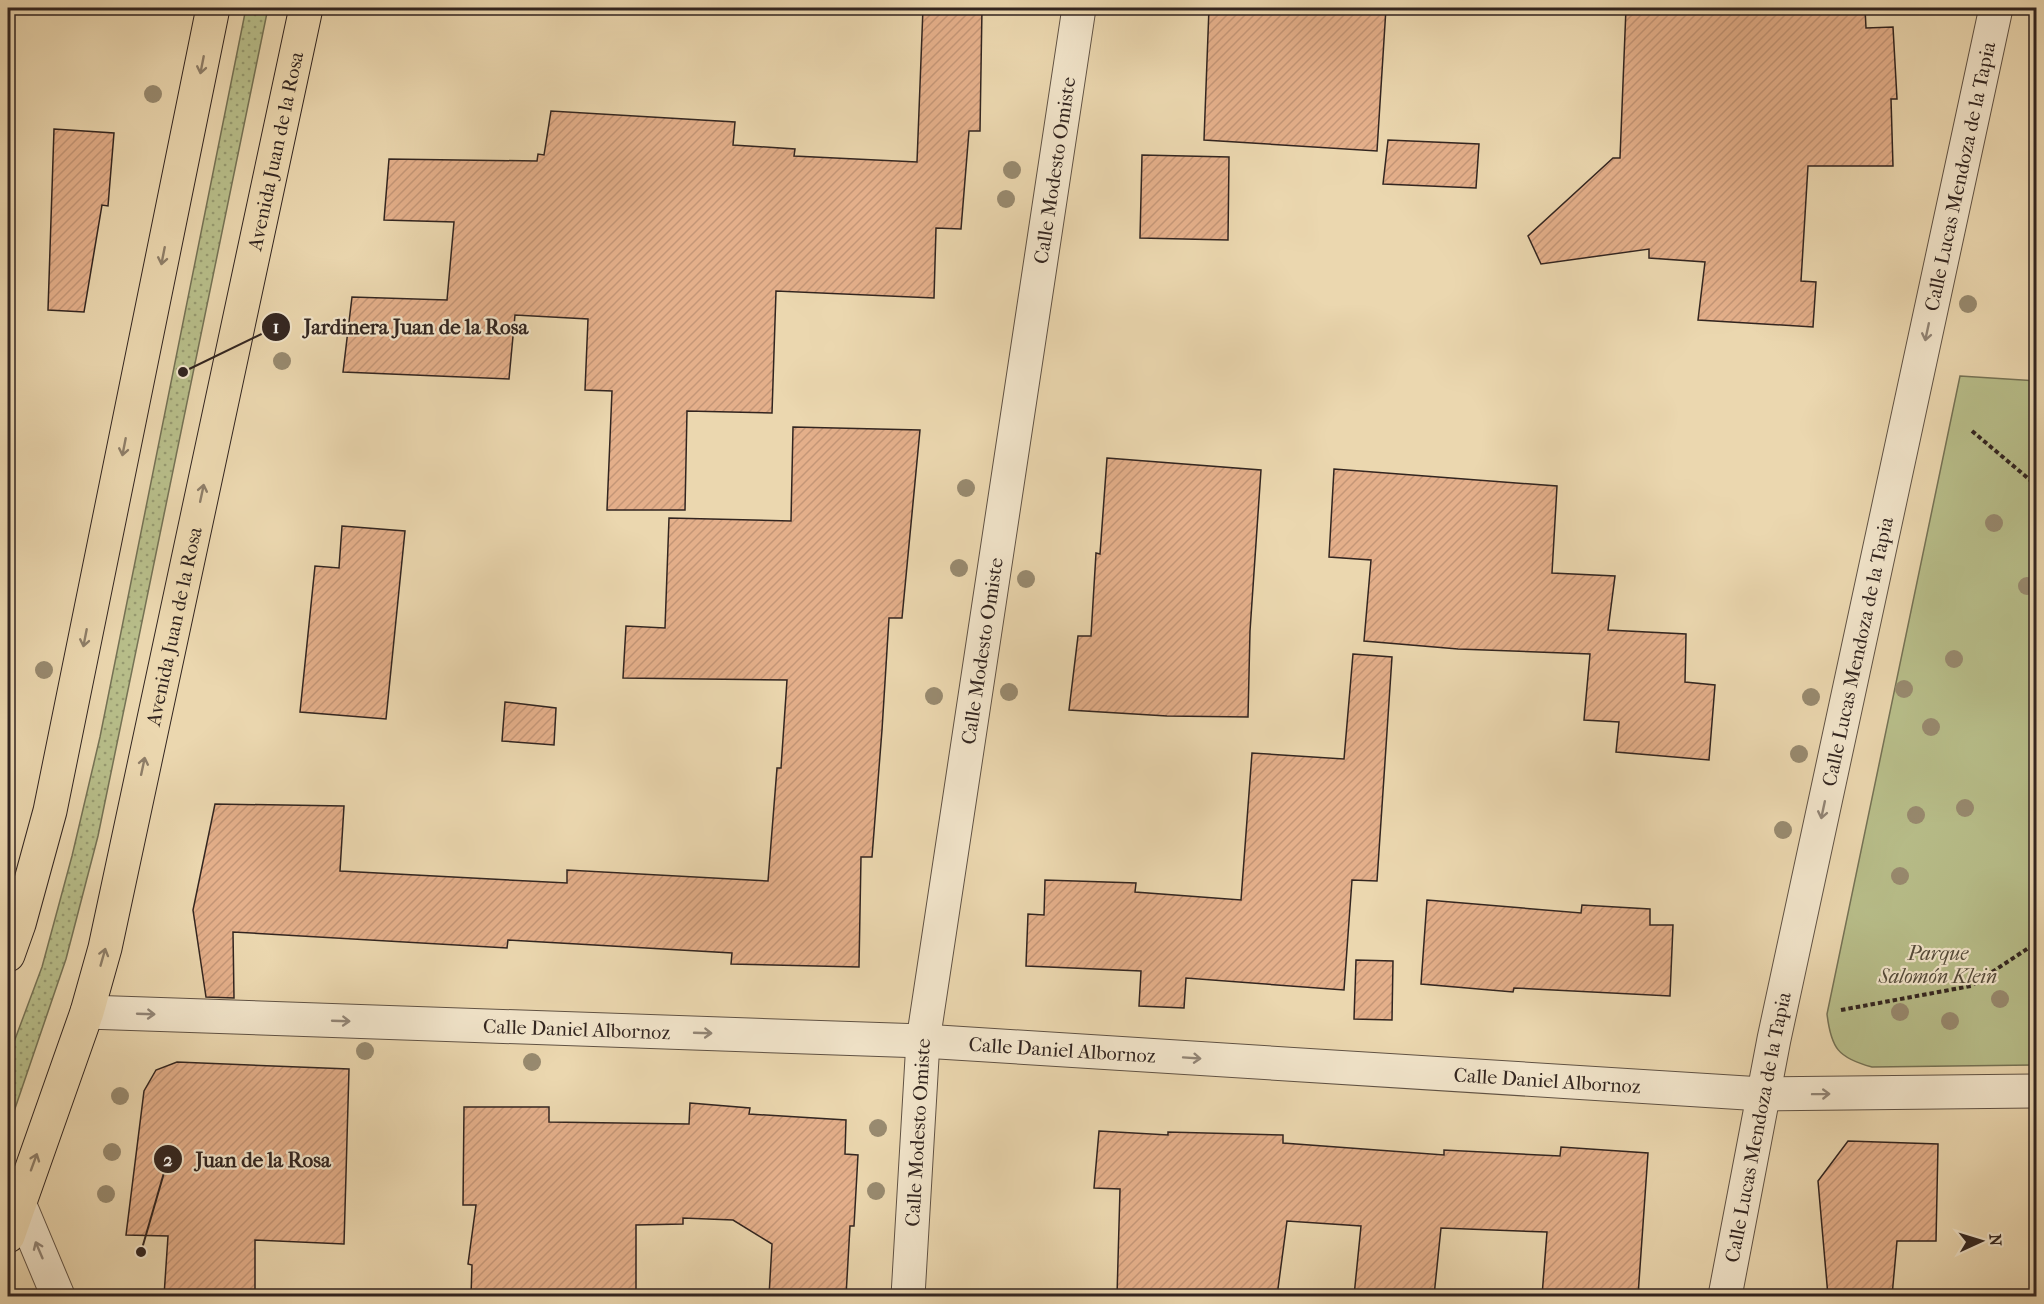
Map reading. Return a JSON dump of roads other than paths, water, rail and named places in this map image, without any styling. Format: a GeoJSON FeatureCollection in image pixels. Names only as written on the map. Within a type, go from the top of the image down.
{"type":"FeatureCollection","features":[{"type":"Feature","properties":{"kind":"main road"},"geometry":{"type":"LineString","coordinates":[[8,955],[19,924],[50,811],[213,8]]}},
{"type":"Feature","properties":{"kind":"main road","name":"Avenida Juan de la Rosa"},"geometry":{"type":"LineString","coordinates":[[8,1236],[87,1012],[105,948],[306,8]]}},
{"type":"Feature","properties":{"kind":"street","name":"Calle Modesto Omiste"},"geometry":{"type":"LineString","coordinates":[[908,1296],[923,1041],[1078,8]]}},
{"type":"Feature","properties":{"kind":"street","name":"Calle Lucas Mendoza de la Tapia"},"geometry":{"type":"LineString","coordinates":[[1725,1296],[1762,1094],[1996,8]]}},
{"type":"Feature","properties":{"kind":"street","name":"Calle Daniel Albornoz"},"geometry":{"type":"LineString","coordinates":[[87,1012],[923,1041],[1762,1094],[2037,1091]]}},
{"type":"Feature","properties":{"kind":"street"},"geometry":{"type":"LineString","coordinates":[[19,1203],[58,1296]]}},
{"type":"Feature","properties":{"kind":"place","name":"Jardinera Juan de la Rosa"},"geometry":{"type":"Point","coordinates":[183,372]}},
{"type":"Feature","properties":{"kind":"place","name":"Juan de la Rosa"},"geometry":{"type":"Point","coordinates":[141,1252]}},
{"type":"Feature","properties":{"kind":"park label","name":"Parque Salomón Klein"},"geometry":{"type":"Point","coordinates":[1938,964]}}]}
